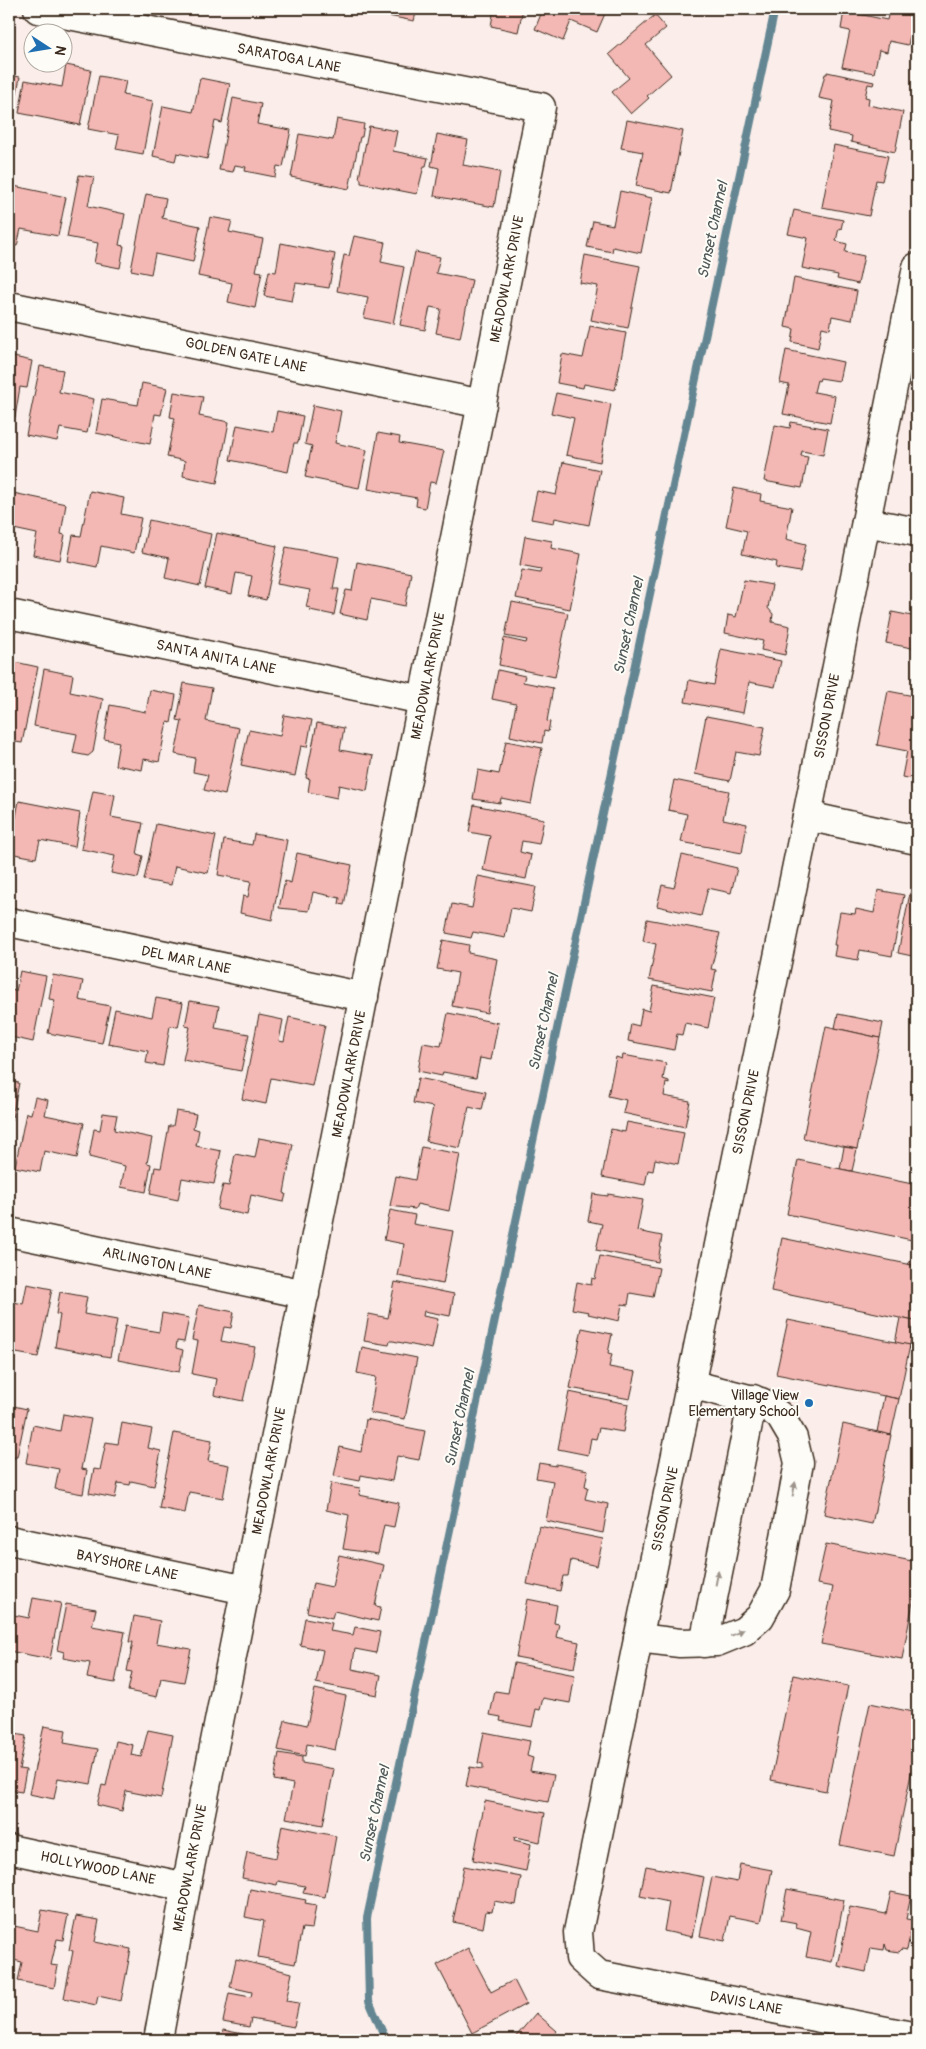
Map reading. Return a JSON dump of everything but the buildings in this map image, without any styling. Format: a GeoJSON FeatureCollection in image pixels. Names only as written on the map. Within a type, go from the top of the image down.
{"type":"FeatureCollection","features":[{"type":"Feature","properties":{"kind":"street","name":"SARATOGA LANE"},"geometry":{"type":"LineString","coordinates":[[38,9],[541,107]]}},
{"type":"Feature","properties":{"kind":"street","name":"MEADOWLARK DRIVE"},"geometry":{"type":"LineString","coordinates":[[158,2040],[186,1887],[541,107]]}},
{"type":"Feature","properties":{"kind":"street","name":"SISSON DRIVE"},"geometry":{"type":"LineString","coordinates":[[580,1958],[578,1932],[807,816],[917,266]]}},
{"type":"Feature","properties":{"kind":"street","name":"GOLDEN GATE LANE"},"geometry":{"type":"LineString","coordinates":[[9,306],[482,404]]}},
{"type":"Feature","properties":{"kind":"street"},"geometry":{"type":"LineString","coordinates":[[866,522],[917,532]]}},
{"type":"Feature","properties":{"kind":"street","name":"SANTA ANITA LANE"},"geometry":{"type":"LineString","coordinates":[[9,614],[423,700]]}},
{"type":"Feature","properties":{"kind":"street"},"geometry":{"type":"LineString","coordinates":[[807,816],[917,840]]}},
{"type":"Feature","properties":{"kind":"street","name":"DEL MAR LANE"},"geometry":{"type":"LineString","coordinates":[[9,922],[364,997]]}},
{"type":"Feature","properties":{"kind":"street","name":"ARLINGTON LANE"},"geometry":{"type":"LineString","coordinates":[[9,1232],[305,1294]]}},
{"type":"Feature","properties":{"kind":"street"},"geometry":{"type":"LineString","coordinates":[[638,1638],[680,1643],[717,1642],[744,1631],[760,1618],[774,1590],[799,1463],[793,1438],[780,1416],[761,1402],[690,1384]]}},
{"type":"Feature","properties":{"kind":"street"},"geometry":{"type":"LineString","coordinates":[[704,1643],[753,1400]]}},
{"type":"Feature","properties":{"kind":"street","name":"BAYSHORE LANE"},"geometry":{"type":"LineString","coordinates":[[9,1540],[246,1590]]}},
{"type":"Feature","properties":{"kind":"street","name":"HOLLYWOOD LANE"},"geometry":{"type":"LineString","coordinates":[[9,1849],[186,1887]]}},
{"type":"Feature","properties":{"kind":"street","name":"DAVIS LANE"},"geometry":{"type":"LineString","coordinates":[[580,1958],[599,1975],[917,2037]]}},
{"type":"Feature","properties":{"kind":"waterway","name":"Sunset Channel"},"geometry":{"type":"LineString","coordinates":[[386,2040],[369,2001],[367,1918],[775,9]]}},
{"type":"Feature","properties":{"kind":"place","name":"Village View Elementary School"},"geometry":{"type":"Point","coordinates":[809,1403]}}]}
